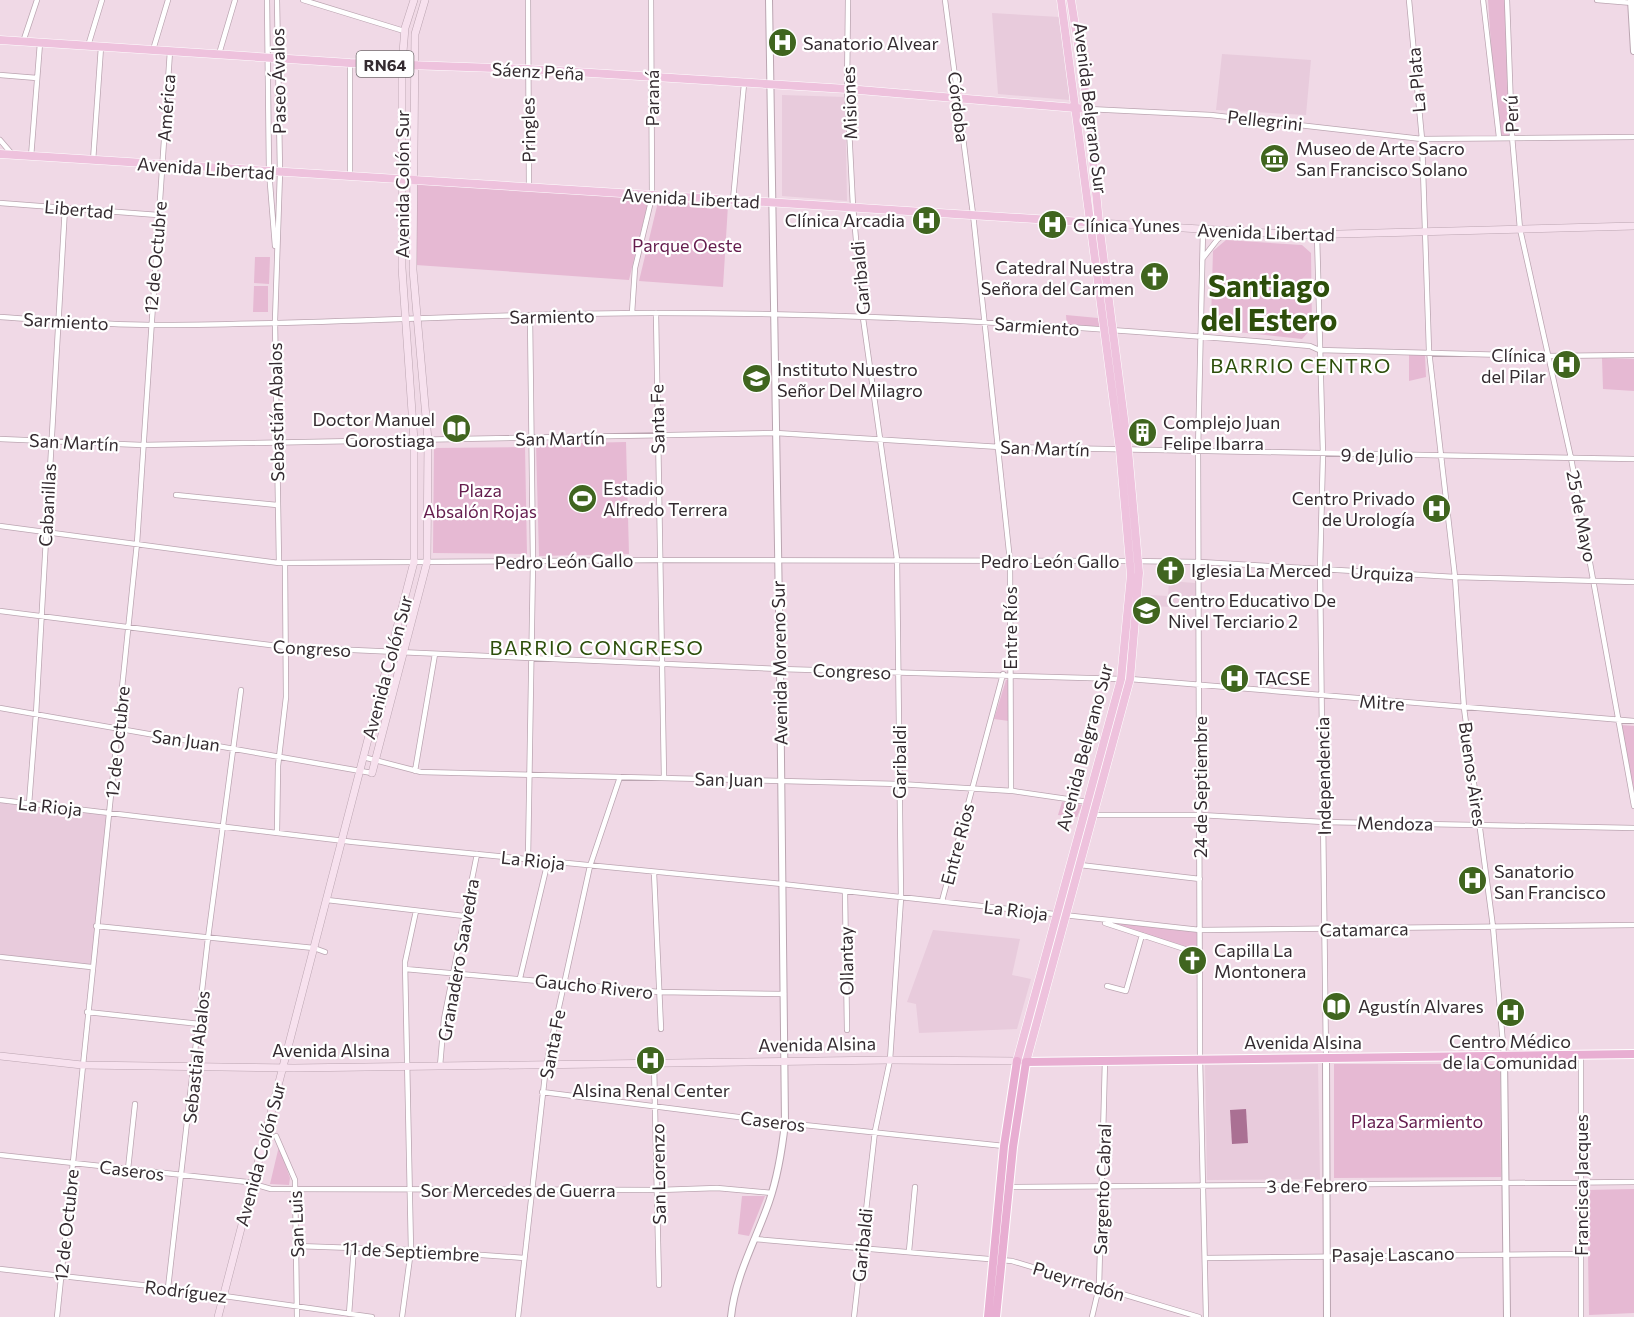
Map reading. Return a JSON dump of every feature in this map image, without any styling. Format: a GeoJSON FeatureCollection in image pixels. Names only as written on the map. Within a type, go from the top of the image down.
{"type":"FeatureCollection","features":[{"type":"Feature","properties":{"kind":"highway","name":"Avenida Alsina"},"geometry":{"type":"LineString","coordinates":[[1022,1061],[1634,1054]]}},
{"type":"Feature","properties":{"kind":"highway","name":"Avenida Belgrano Sur"},"geometry":{"type":"LineString","coordinates":[[1005,1187],[1004,1146],[1022,1061]]}},
{"type":"Feature","properties":{"kind":"highway","name":"Avenida Belgrano Sur"},"geometry":{"type":"LineString","coordinates":[[996,1317],[998,1260],[1005,1187],[1022,1061]]}},
{"type":"Feature","properties":{"kind":"highway","name":"Avenida Belgrano Sur"},"geometry":{"type":"LineString","coordinates":[[988,1317],[998,1260]]}},
{"type":"Feature","properties":{"kind":"main road","name":"Avenida Colón Sur"},"geometry":{"type":"LineString","coordinates":[[218,1317],[414,562],[414,441],[405,319],[402,64],[404,31],[414,0]]}},
{"type":"Feature","properties":{"kind":"main road","name":"Avenida Colón Sur"},"geometry":{"type":"LineString","coordinates":[[372,773],[427,562],[428,441],[413,270],[415,34],[425,0]]}},
{"type":"Feature","properties":{"kind":"main road","name":"Avenida Belgrano Sur"},"geometry":{"type":"LineString","coordinates":[[1061,0],[1103,331],[1124,450]]}},
{"type":"Feature","properties":{"kind":"main road","name":"Avenida Belgrano Sur"},"geometry":{"type":"LineString","coordinates":[[1022,1061],[1066,917],[1096,804],[1125,679],[1135,561],[1113,332],[1088,109],[1071,0]]}},
{"type":"Feature","properties":{"kind":"main road","name":"Sáenz Peña"},"geometry":{"type":"LineString","coordinates":[[0,40],[350,63],[527,69],[770,86],[847,89],[1075,109]]}},
{"type":"Feature","properties":{"kind":"main road","name":"Pellegrini"},"geometry":{"type":"LineString","coordinates":[[1075,109],[1088,109]]}},
{"type":"Feature","properties":{"kind":"main road","name":"Avenida Libertad"},"geometry":{"type":"LineString","coordinates":[[0,154],[652,197],[853,206],[1227,232],[1317,235],[1634,226]]}},
{"type":"Feature","properties":{"kind":"main road","name":"Avenida Belgrano Sur"},"geometry":{"type":"LineString","coordinates":[[1022,1061],[1056,915],[1083,814],[1125,679]]}},
{"type":"Feature","properties":{"kind":"main road","name":"Avenida Alsina"},"geometry":{"type":"LineString","coordinates":[[0,1056],[82,1065],[283,1068],[890,1060],[1022,1061]]}},
{"type":"Feature","properties":{"kind":"street"},"geometry":{"type":"LineString","coordinates":[[23,42],[37,0]]}},
{"type":"Feature","properties":{"kind":"street"},"geometry":{"type":"LineString","coordinates":[[87,46],[102,0]]}},
{"type":"Feature","properties":{"kind":"street","name":"América"},"geometry":{"type":"LineString","coordinates":[[153,50],[168,0]]}},
{"type":"Feature","properties":{"kind":"street"},"geometry":{"type":"LineString","coordinates":[[219,54],[235,0]]}},
{"type":"Feature","properties":{"kind":"street","name":"Paseo Ávalos"},"geometry":{"type":"LineString","coordinates":[[267,0],[269,171],[277,261]]}},
{"type":"Feature","properties":{"kind":"street","name":"Paseo Ávalos"},"geometry":{"type":"LineString","coordinates":[[277,261],[280,172],[278,0]]}},
{"type":"Feature","properties":{"kind":"street"},"geometry":{"type":"LineString","coordinates":[[303,0],[404,31]]}},
{"type":"Feature","properties":{"kind":"street","name":"Pringles"},"geometry":{"type":"LineString","coordinates":[[528,0],[529,188]]}},
{"type":"Feature","properties":{"kind":"street","name":"Paraná"},"geometry":{"type":"LineString","coordinates":[[651,0],[652,197]]}},
{"type":"Feature","properties":{"kind":"street","name":"Avenida Moreno Sur"},"geometry":{"type":"LineString","coordinates":[[731,1317],[735,1286],[772,1193],[782,1151],[785,1124],[769,0]]}},
{"type":"Feature","properties":{"kind":"street","name":"Misiones"},"geometry":{"type":"LineString","coordinates":[[848,0],[847,89],[853,206]]}},
{"type":"Feature","properties":{"kind":"street","name":"Córdoba"},"geometry":{"type":"LineString","coordinates":[[945,0],[973,214]]}},
{"type":"Feature","properties":{"kind":"street","name":"La Plata"},"geometry":{"type":"LineString","coordinates":[[1409,0],[1422,139],[1424,232]]}},
{"type":"Feature","properties":{"kind":"street"},"geometry":{"type":"LineString","coordinates":[[1484,0],[1499,136]]}},
{"type":"Feature","properties":{"kind":"street","name":"Perú"},"geometry":{"type":"LineString","coordinates":[[1508,0],[1512,136],[1520,229]]}},
{"type":"Feature","properties":{"kind":"street"},"geometry":{"type":"LineString","coordinates":[[1597,0],[1632,2],[1634,51]]}},
{"type":"Feature","properties":{"kind":"street"},"geometry":{"type":"LineString","coordinates":[[31,157],[40,43]]}},
{"type":"Feature","properties":{"kind":"street"},"geometry":{"type":"LineString","coordinates":[[93,161],[101,47]]}},
{"type":"Feature","properties":{"kind":"street","name":"América"},"geometry":{"type":"LineString","coordinates":[[162,165],[170,51]]}},
{"type":"Feature","properties":{"kind":"street"},"geometry":{"type":"LineString","coordinates":[[350,63],[350,176]]}},
{"type":"Feature","properties":{"kind":"street"},"geometry":{"type":"LineString","coordinates":[[0,75],[37,78]]}},
{"type":"Feature","properties":{"kind":"street"},"geometry":{"type":"LineString","coordinates":[[733,200],[744,84]]}},
{"type":"Feature","properties":{"kind":"street","name":"Pellegrini"},"geometry":{"type":"LineString","coordinates":[[1088,109],[1211,115],[1422,139],[1499,136],[1634,137]]}},
{"type":"Feature","properties":{"kind":"street"},"geometry":{"type":"LineString","coordinates":[[0,140],[14,156]]}},
{"type":"Feature","properties":{"kind":"street","name":"12 de Octubre"},"geometry":{"type":"LineString","coordinates":[[57,1317],[91,967],[129,627],[162,165]]}},
{"type":"Feature","properties":{"kind":"street"},"geometry":{"type":"LineString","coordinates":[[632,314],[635,268],[652,197]]}},
{"type":"Feature","properties":{"kind":"street","name":"Libertad"},"geometry":{"type":"LineString","coordinates":[[0,202],[158,215]]}},
{"type":"Feature","properties":{"kind":"street","name":"Garibaldi"},"geometry":{"type":"LineString","coordinates":[[853,206],[863,318],[897,559],[901,898],[890,1060],[875,1131],[854,1317]]}},
{"type":"Feature","properties":{"kind":"street","name":"Cabanillas"},"geometry":{"type":"LineString","coordinates":[[29,804],[65,207]]}},
{"type":"Feature","properties":{"kind":"street","name":"Entre Ríos"},"geometry":{"type":"LineString","coordinates":[[973,214],[1010,561],[1011,791]]}},
{"type":"Feature","properties":{"kind":"street","name":"25 de Mayo"},"geometry":{"type":"LineString","coordinates":[[1520,229],[1571,458],[1634,806]]}},
{"type":"Feature","properties":{"kind":"street","name":"24 de Septiembre"},"geometry":{"type":"LineString","coordinates":[[1203,230],[1198,451],[1200,1059],[1206,1317]]}},
{"type":"Feature","properties":{"kind":"street"},"geometry":{"type":"LineString","coordinates":[[1203,258],[1217,240],[1227,232]]}},
{"type":"Feature","properties":{"kind":"street","name":"Buenos Aires"},"geometry":{"type":"LineString","coordinates":[[1424,232],[1429,351],[1455,577],[1464,708],[1493,927],[1504,1056],[1507,1317]]}},
{"type":"Feature","properties":{"kind":"street","name":"Independencia"},"geometry":{"type":"LineString","coordinates":[[1317,235],[1323,454],[1320,569],[1327,1317]]}},
{"type":"Feature","properties":{"kind":"street","name":"Sebastián Abalos"},"geometry":{"type":"LineString","coordinates":[[277,261],[275,321],[277,505],[286,647],[286,706],[280,755],[278,832]]}},
{"type":"Feature","properties":{"kind":"street","name":"Sarmiento"},"geometry":{"type":"LineString","coordinates":[[0,318],[149,325],[656,313],[774,315],[984,322],[1310,346],[1319,350],[1429,351],[1547,356],[1634,355]]}},
{"type":"Feature","properties":{"kind":"street","name":"Santa Fe"},"geometry":{"type":"LineString","coordinates":[[656,313],[658,560],[664,777]]}},
{"type":"Feature","properties":{"kind":"street"},"geometry":{"type":"LineString","coordinates":[[528,859],[533,562],[530,316]]}},
{"type":"Feature","properties":{"kind":"street","name":"San Martín"},"geometry":{"type":"LineString","coordinates":[[0,439],[142,446],[776,433],[999,447],[1124,450]]}},
{"type":"Feature","properties":{"kind":"street","name":"9 de Julio"},"geometry":{"type":"LineString","coordinates":[[1124,450],[1634,459]]}},
{"type":"Feature","properties":{"kind":"street"},"geometry":{"type":"LineString","coordinates":[[176,495],[277,505]]}},
{"type":"Feature","properties":{"kind":"street","name":"Pedro León Gallo"},"geometry":{"type":"LineString","coordinates":[[0,526],[282,563],[897,559],[1135,561]]}},
{"type":"Feature","properties":{"kind":"street","name":"Urquiza"},"geometry":{"type":"LineString","coordinates":[[1135,561],[1200,562],[1455,577],[1634,582]]}},
{"type":"Feature","properties":{"kind":"street","name":"Congreso"},"geometry":{"type":"LineString","coordinates":[[0,611],[286,647],[780,669],[1125,679]]}},
{"type":"Feature","properties":{"kind":"street"},"geometry":{"type":"LineString","coordinates":[[415,771],[435,654]]}},
{"type":"Feature","properties":{"kind":"street","name":"Entre Rios"},"geometry":{"type":"LineString","coordinates":[[942,901],[1003,674]]}},
{"type":"Feature","properties":{"kind":"street","name":"Mitre"},"geometry":{"type":"LineString","coordinates":[[1125,679],[1634,721]]}},
{"type":"Feature","properties":{"kind":"street","name":"Sebastial Abalos"},"geometry":{"type":"LineString","coordinates":[[168,1288],[183,1176],[208,938],[241,690]]}},
{"type":"Feature","properties":{"kind":"street","name":"San Juan"},"geometry":{"type":"LineString","coordinates":[[0,708],[118,730],[280,755],[372,773]]}},
{"type":"Feature","properties":{"kind":"street","name":"San Juan"},"geometry":{"type":"LineString","coordinates":[[363,757],[415,771],[972,787],[1096,804]]}},
{"type":"Feature","properties":{"kind":"street","name":"Santa Fe"},"geometry":{"type":"LineString","coordinates":[[518,1317],[546,1065],[590,866],[620,777]]}},
{"type":"Feature","properties":{"kind":"street","name":"La Rioja"},"geometry":{"type":"LineString","coordinates":[[0,800],[343,840],[942,901],[1066,917]]}},
{"type":"Feature","properties":{"kind":"street","name":"Mendoza"},"geometry":{"type":"LineString","coordinates":[[1083,814],[1093,816],[1200,815],[1324,822],[1634,828]]}},
{"type":"Feature","properties":{"kind":"street","name":"Granadero Saavedra"},"geometry":{"type":"LineString","coordinates":[[440,1066],[443,1024],[477,854]]}},
{"type":"Feature","properties":{"kind":"street"},"geometry":{"type":"LineString","coordinates":[[520,978],[548,861]]}},
{"type":"Feature","properties":{"kind":"street"},"geometry":{"type":"LineString","coordinates":[[1080,865],[1200,879]]}},
{"type":"Feature","properties":{"kind":"street"},"geometry":{"type":"LineString","coordinates":[[654,873],[661,1029]]}},
{"type":"Feature","properties":{"kind":"street","name":"Ollantay"},"geometry":{"type":"LineString","coordinates":[[845,891],[847,1030]]}},
{"type":"Feature","properties":{"kind":"street"},"geometry":{"type":"LineString","coordinates":[[327,900],[464,916]]}},
{"type":"Feature","properties":{"kind":"street"},"geometry":{"type":"LineString","coordinates":[[402,1317],[411,1250],[405,969],[416,911]]}},
{"type":"Feature","properties":{"kind":"street","name":"Catamarca"},"geometry":{"type":"LineString","coordinates":[[1066,917],[1200,930],[1634,925]]}},
{"type":"Feature","properties":{"kind":"street","name":"Catamarca"},"geometry":{"type":"LineString","coordinates":[[1095,920],[1200,954]]}},
{"type":"Feature","properties":{"kind":"street"},"geometry":{"type":"LineString","coordinates":[[96,927],[314,948],[325,952]]}},
{"type":"Feature","properties":{"kind":"street"},"geometry":{"type":"LineString","coordinates":[[1107,986],[1126,991],[1142,935]]}},
{"type":"Feature","properties":{"kind":"street"},"geometry":{"type":"LineString","coordinates":[[0,957],[91,967]]}},
{"type":"Feature","properties":{"kind":"street","name":"Gaucho Rivero"},"geometry":{"type":"LineString","coordinates":[[405,969],[659,992],[784,994]]}},
{"type":"Feature","properties":{"kind":"street"},"geometry":{"type":"LineString","coordinates":[[87,1012],[200,1024]]}},
{"type":"Feature","properties":{"kind":"street","name":"Francisca Jacques"},"geometry":{"type":"LineString","coordinates":[[1581,1054],[1581,1317]]}},
{"type":"Feature","properties":{"kind":"street","name":"Sargento Cabral"},"geometry":{"type":"LineString","coordinates":[[1092,1317],[1099,1287],[1105,1060]]}},
{"type":"Feature","properties":{"kind":"street","name":"San Lorenzo"},"geometry":{"type":"LineString","coordinates":[[654,1064],[659,1190],[659,1285]]}},
{"type":"Feature","properties":{"kind":"street","name":"Caseros"},"geometry":{"type":"LineString","coordinates":[[542,1092],[657,1105],[785,1124],[875,1131],[1004,1146]]}},
{"type":"Feature","properties":{"kind":"street"},"geometry":{"type":"LineString","coordinates":[[128,1169],[135,1104]]}},
{"type":"Feature","properties":{"kind":"street","name":"San Luis"},"geometry":{"type":"LineString","coordinates":[[276,1136],[293,1174],[296,1189],[297,1317]]}},
{"type":"Feature","properties":{"kind":"street","name":"Caseros"},"geometry":{"type":"LineString","coordinates":[[0,1155],[252,1184],[263,1188]]}},
{"type":"Feature","properties":{"kind":"street","name":"3 de Febrero"},"geometry":{"type":"LineString","coordinates":[[1005,1187],[1634,1182]]}},
{"type":"Feature","properties":{"kind":"street"},"geometry":{"type":"LineString","coordinates":[[909,1251],[915,1187]]}},
{"type":"Feature","properties":{"kind":"street","name":"Sor Mercedes de Guerra"},"geometry":{"type":"LineString","coordinates":[[263,1188],[659,1190],[717,1188],[772,1193]]}},
{"type":"Feature","properties":{"kind":"street"},"geometry":{"type":"LineString","coordinates":[[754,1239],[998,1260]]}},
{"type":"Feature","properties":{"kind":"street","name":"11 de Septiembre"},"geometry":{"type":"LineString","coordinates":[[297,1245],[524,1258]]}},
{"type":"Feature","properties":{"kind":"street"},"geometry":{"type":"LineString","coordinates":[[349,1314],[354,1247]]}},
{"type":"Feature","properties":{"kind":"street","name":"Pasaje Lascano"},"geometry":{"type":"LineString","coordinates":[[1205,1258],[1581,1254]]}},
{"type":"Feature","properties":{"kind":"street","name":"Pueyrredón"},"geometry":{"type":"LineString","coordinates":[[998,1260],[1012,1261],[1199,1317]]}},
{"type":"Feature","properties":{"kind":"street","name":"Rodríguez"},"geometry":{"type":"LineString","coordinates":[[0,1269],[168,1288],[372,1317]]}},
{"type":"Feature","properties":{"kind":"shaded area"},"geometry":{"type":"Polygon","coordinates":[[[992,13],[1060,17],[1070,100],[998,94],[992,13]]]}},
{"type":"Feature","properties":{"kind":"shaded area"},"geometry":{"type":"Polygon","coordinates":[[[1222,54],[1311,60],[1306,115],[1216,110],[1222,54]]]}},
{"type":"Feature","properties":{"kind":"shaded area"},"geometry":{"type":"Polygon","coordinates":[[[782,95],[845,97],[847,201],[782,196],[782,95]]]}},
{"type":"Feature","properties":{"kind":"shaded area"},"geometry":{"type":"Polygon","coordinates":[[[1169,581],[1195,583],[1196,608],[1150,606],[1151,595],[1168,596],[1169,581]]]}},
{"type":"Feature","properties":{"kind":"shaded area"},"geometry":{"type":"Polygon","coordinates":[[[0,799],[109,812],[91,967],[0,957],[0,799]]]}},
{"type":"Feature","properties":{"kind":"shaded area"},"geometry":{"type":"Polygon","coordinates":[[[933,930],[1020,939],[1012,975],[1031,979],[1017,1029],[919,1033],[916,1004],[907,1002],[933,930]]]}},
{"type":"Feature","properties":{"kind":"shaded area"},"geometry":{"type":"Polygon","coordinates":[[[1318,1064],[1320,1179],[1207,1180],[1205,1065],[1318,1064]]]}},
{"type":"Feature","properties":{"kind":"shaded area"},"geometry":{"type":"Polygon","coordinates":[[[1246,1109],[1248,1143],[1232,1144],[1230,1110],[1246,1109]]]}},
{"type":"Feature","properties":{"kind":"green space"},"geometry":{"type":"Polygon","coordinates":[[[1488,0],[1509,0],[1510,136],[1497,135],[1488,0]]]}},
{"type":"Feature","properties":{"kind":"green space"},"geometry":{"type":"Polygon","coordinates":[[[417,183],[649,198],[629,280],[416,265],[417,183]]]}},
{"type":"Feature","properties":{"kind":"green space","name":"Parque Oeste"},"geometry":{"type":"Polygon","coordinates":[[[658,202],[728,205],[723,287],[639,281],[658,202]]]}},
{"type":"Feature","properties":{"kind":"green space"},"geometry":{"type":"Polygon","coordinates":[[[1226,240],[1302,245],[1311,253],[1312,328],[1302,339],[1219,330],[1211,320],[1213,251],[1226,240]]]}},
{"type":"Feature","properties":{"kind":"green space"},"geometry":{"type":"Polygon","coordinates":[[[255,257],[270,257],[269,284],[254,283],[255,257]]]}},
{"type":"Feature","properties":{"kind":"green space"},"geometry":{"type":"Polygon","coordinates":[[[254,286],[268,286],[268,312],[253,312],[254,286]]]}},
{"type":"Feature","properties":{"kind":"green space"},"geometry":{"type":"Polygon","coordinates":[[[1066,315],[1098,318],[1100,330],[1067,328],[1066,315]]]}},
{"type":"Feature","properties":{"kind":"green space"},"geometry":{"type":"Polygon","coordinates":[[[1409,355],[1425,355],[1426,377],[1409,381],[1409,355]]]}},
{"type":"Feature","properties":{"kind":"green space"},"geometry":{"type":"Polygon","coordinates":[[[1602,358],[1634,359],[1634,391],[1603,389],[1602,358]]]}},
{"type":"Feature","properties":{"kind":"green space","name":"Estadio Alfredo Terrera"},"geometry":{"type":"Polygon","coordinates":[[[626,442],[629,554],[539,556],[536,444],[626,442]]]}},
{"type":"Feature","properties":{"kind":"green space","name":"Plaza Absalón Rojas"},"geometry":{"type":"Polygon","coordinates":[[[525,447],[527,554],[433,553],[434,448],[525,447]]]}},
{"type":"Feature","properties":{"kind":"green space"},"geometry":{"type":"Polygon","coordinates":[[[1006,680],[1009,680],[1009,721],[994,719],[1006,680]]]}},
{"type":"Feature","properties":{"kind":"green space"},"geometry":{"type":"Polygon","coordinates":[[[1621,725],[1634,726],[1634,793],[1621,725]]]}},
{"type":"Feature","properties":{"kind":"green space"},"geometry":{"type":"Polygon","coordinates":[[[1062,802],[1082,805],[1077,817],[1058,815],[1062,802]]]}},
{"type":"Feature","properties":{"kind":"green space"},"geometry":{"type":"Polygon","coordinates":[[[1117,923],[1197,932],[1197,950],[1117,926],[1117,923]]]}},
{"type":"Feature","properties":{"kind":"green space","name":"Plaza Sarmiento"},"geometry":{"type":"Polygon","coordinates":[[[1334,1064],[1500,1064],[1501,1177],[1334,1178],[1334,1064]]]}},
{"type":"Feature","properties":{"kind":"green space"},"geometry":{"type":"Polygon","coordinates":[[[279,1146],[290,1178],[289,1185],[270,1184],[279,1146]]]}},
{"type":"Feature","properties":{"kind":"green space"},"geometry":{"type":"Polygon","coordinates":[[[1634,1189],[1634,1313],[1589,1315],[1587,1190],[1634,1189]]]}},
{"type":"Feature","properties":{"kind":"green space"},"geometry":{"type":"Polygon","coordinates":[[[742,1196],[765,1196],[749,1236],[738,1234],[742,1196]]]}},
{"type":"Feature","properties":{"kind":"place","name":"Sanatorio Alvear"},"geometry":{"type":"Point","coordinates":[782,43]}},
{"type":"Feature","properties":{"kind":"place","name":"Museo de Arte Sacro San Francisco Solano"},"geometry":{"type":"Point","coordinates":[1275,158]}},
{"type":"Feature","properties":{"kind":"place","name":"Clínica Arcadia"},"geometry":{"type":"Point","coordinates":[926,220]}},
{"type":"Feature","properties":{"kind":"place","name":"Clínica Yunes"},"geometry":{"type":"Point","coordinates":[1052,225]}},
{"type":"Feature","properties":{"kind":"place","name":"Catedral Nuestra Señora del Carmen"},"geometry":{"type":"Point","coordinates":[1155,277]}},
{"type":"Feature","properties":{"kind":"place","name":"Clínica del Pilar"},"geometry":{"type":"Point","coordinates":[1567,365]}},
{"type":"Feature","properties":{"kind":"place","name":"Instituto Nuestro Señor Del Milagro"},"geometry":{"type":"Point","coordinates":[756,379]}},
{"type":"Feature","properties":{"kind":"place","name":"Doctor Manuel Gorostiaga"},"geometry":{"type":"Point","coordinates":[456,429]}},
{"type":"Feature","properties":{"kind":"place","name":"Complejo Juan Felipe Ibarra"},"geometry":{"type":"Point","coordinates":[1142,432]}},
{"type":"Feature","properties":{"kind":"place","name":"Estadio Alfredo Terrera"},"geometry":{"type":"Point","coordinates":[582,498]}},
{"type":"Feature","properties":{"kind":"place","name":"Centro Privado de Urología"},"geometry":{"type":"Point","coordinates":[1436,508]}},
{"type":"Feature","properties":{"kind":"place","name":"Iglesia La Merced"},"geometry":{"type":"Point","coordinates":[1170,570]}},
{"type":"Feature","properties":{"kind":"place","name":"Centro Educativo De Nivel Terciario 2"},"geometry":{"type":"Point","coordinates":[1147,610]}},
{"type":"Feature","properties":{"kind":"place","name":"TACSE"},"geometry":{"type":"Point","coordinates":[1234,678]}},
{"type":"Feature","properties":{"kind":"place","name":"Sanatorio San Francisco"},"geometry":{"type":"Point","coordinates":[1473,881]}},
{"type":"Feature","properties":{"kind":"place","name":"Capilla La Montonera"},"geometry":{"type":"Point","coordinates":[1193,960]}},
{"type":"Feature","properties":{"kind":"place","name":"Agustín Alvares"},"geometry":{"type":"Point","coordinates":[1337,1006]}},
{"type":"Feature","properties":{"kind":"place","name":"Centro Médico de la Comunidad"},"geometry":{"type":"Point","coordinates":[1510,1012]}},
{"type":"Feature","properties":{"kind":"place","name":"Alsina Renal Center"},"geometry":{"type":"Point","coordinates":[651,1061]}},
{"type":"Feature","properties":{"kind":"district","name":"Santiago del Estero"},"geometry":{"type":"Point","coordinates":[1269,301]}},
{"type":"Feature","properties":{"kind":"district","name":"BARRIO CENTRO"},"geometry":{"type":"Point","coordinates":[1301,365]}},
{"type":"Feature","properties":{"kind":"district","name":"BARRIO CONGRESO"},"geometry":{"type":"Point","coordinates":[597,647]}}]}
